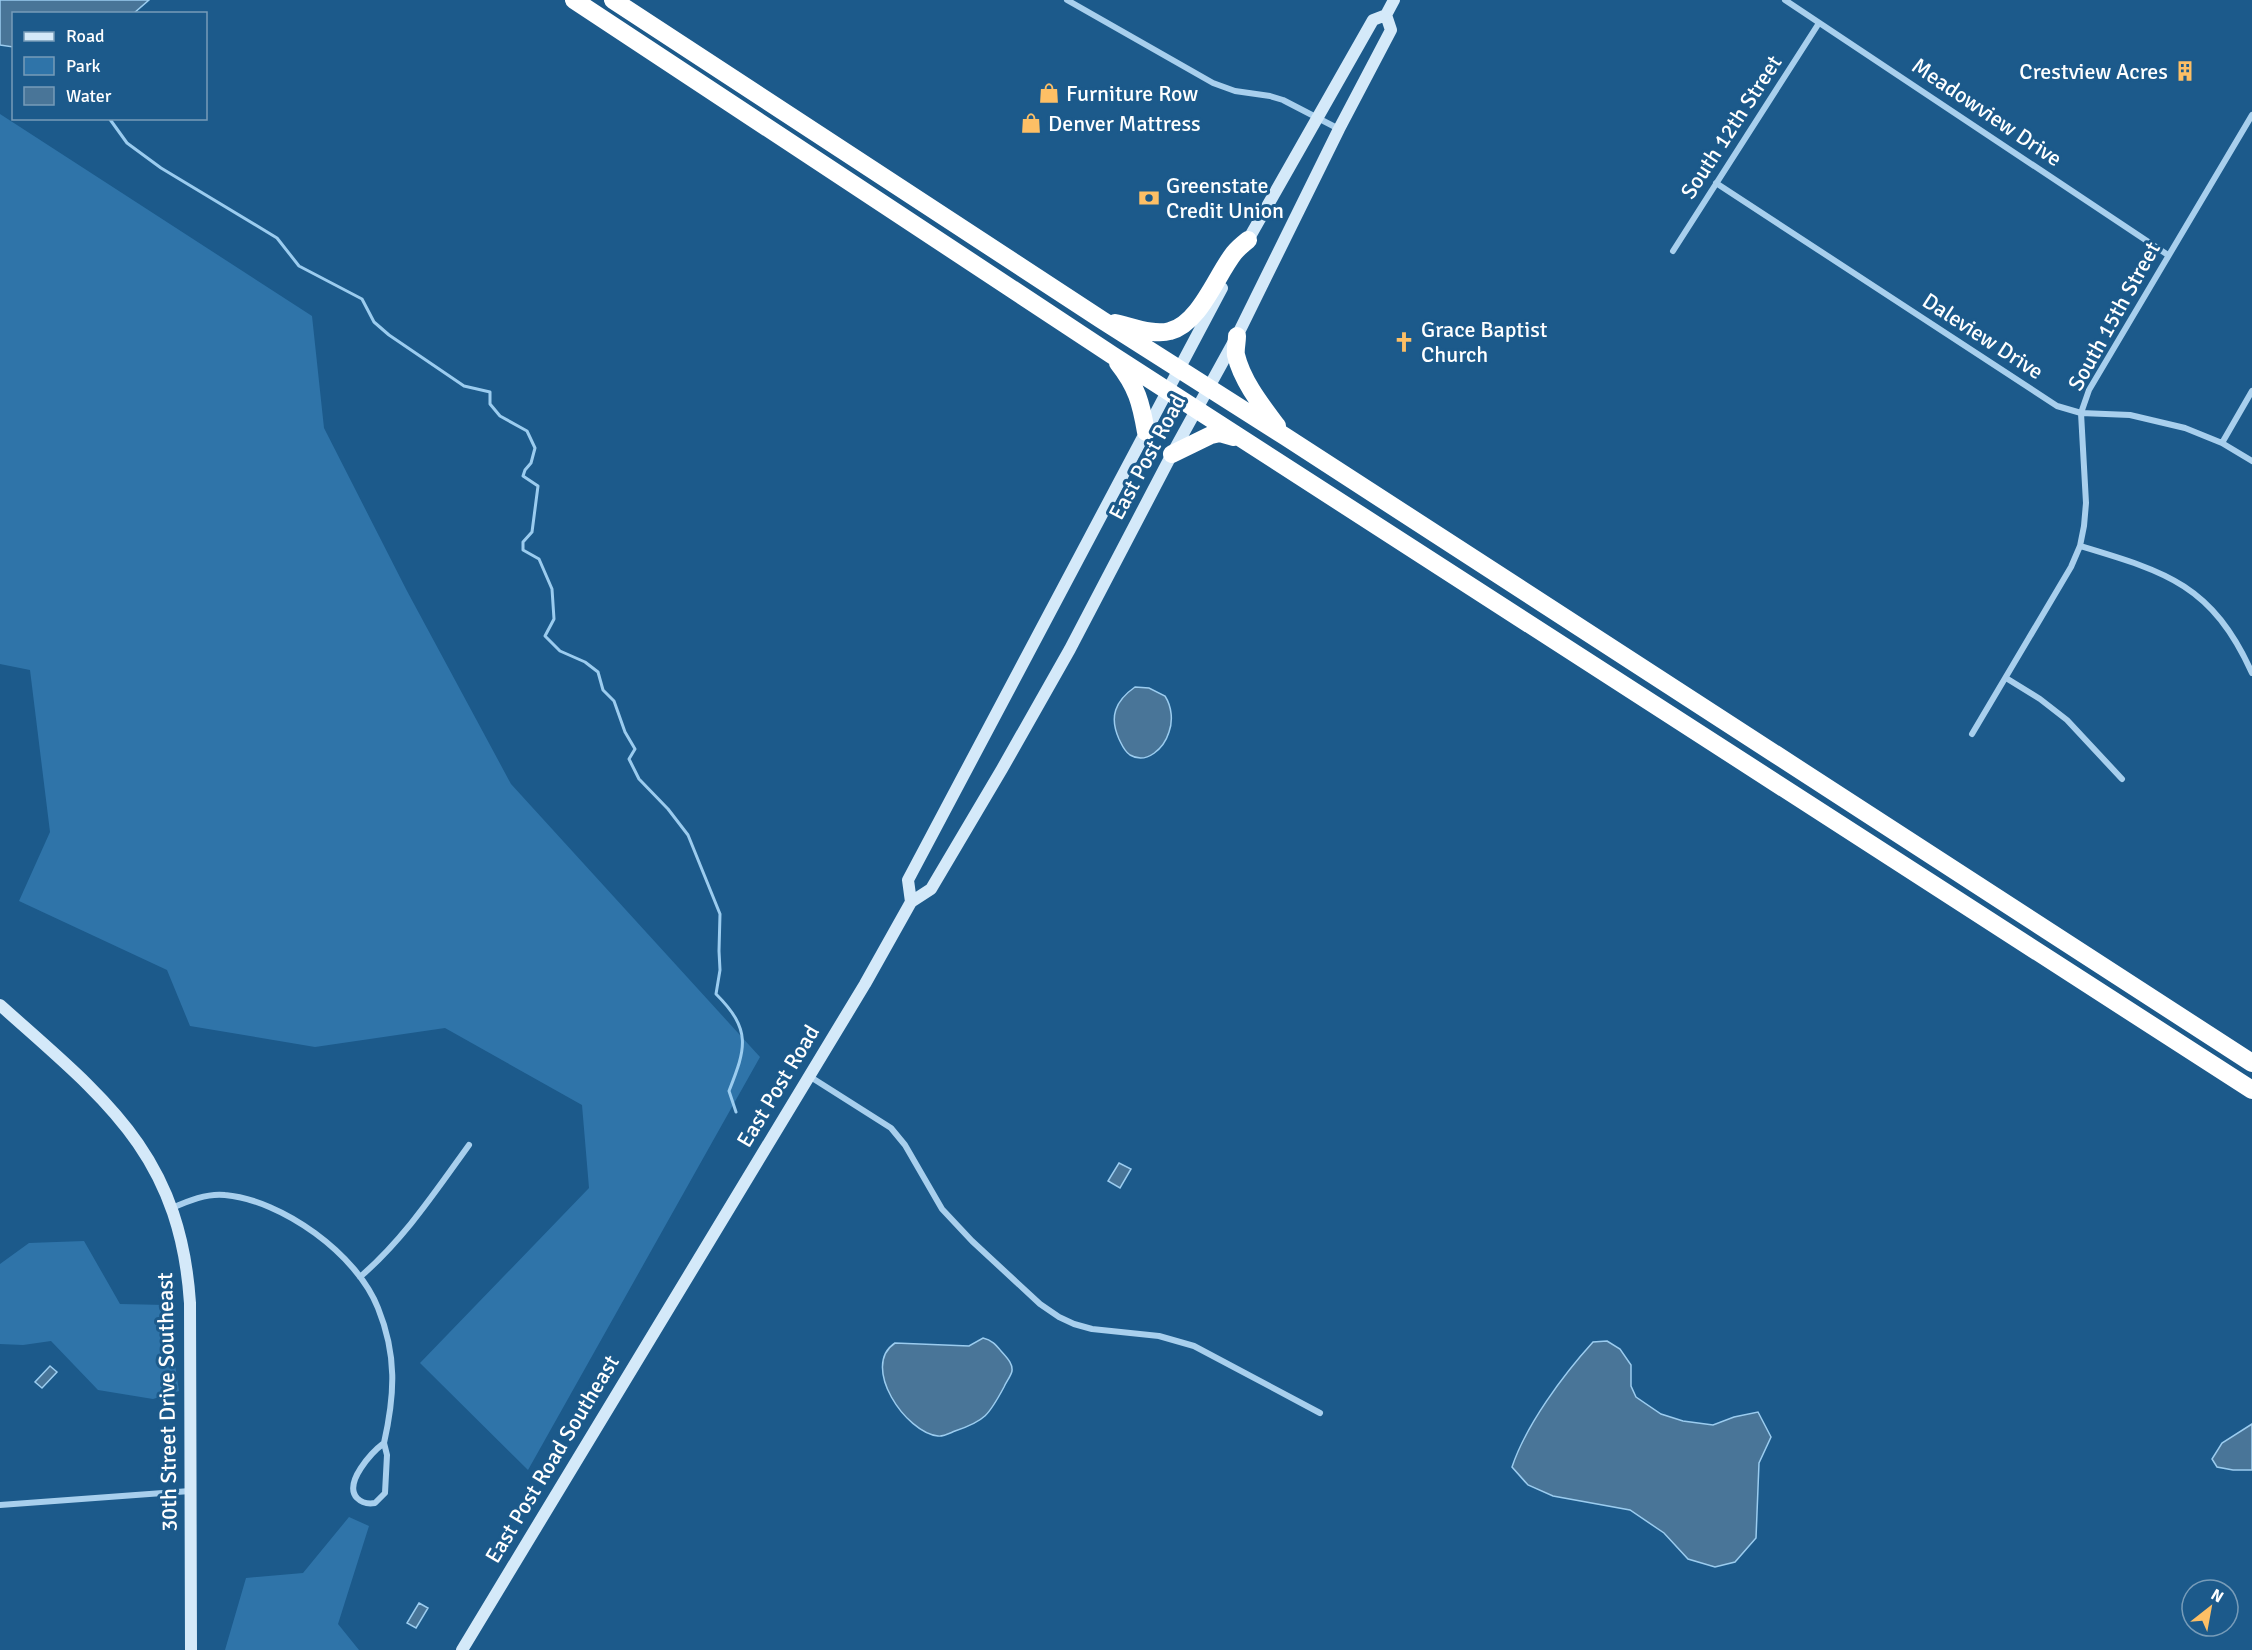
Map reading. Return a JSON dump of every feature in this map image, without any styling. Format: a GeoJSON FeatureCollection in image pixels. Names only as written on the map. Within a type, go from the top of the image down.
{"type":"FeatureCollection","features":[{"type":"Feature","properties":{"kind":"highway"},"geometry":{"type":"LineString","coordinates":[[574,0],[605,8],[1209,387],[2252,1063]]}},
{"type":"Feature","properties":{"kind":"highway"},"geometry":{"type":"LineString","coordinates":[[605,8],[1112,355],[2252,1090]]}},
{"type":"Feature","properties":{"kind":"highway"},"geometry":{"type":"LineString","coordinates":[[1102,321],[1169,332],[1186,323],[1208,296],[1235,252],[1248,240]]}},
{"type":"Feature","properties":{"kind":"highway"},"geometry":{"type":"LineString","coordinates":[[1237,336],[1236,354],[1251,387],[1286,436]]}},
{"type":"Feature","properties":{"kind":"highway"},"geometry":{"type":"LineString","coordinates":[[1112,355],[1135,387],[1142,404],[1146,432]]}},
{"type":"Feature","properties":{"kind":"highway"},"geometry":{"type":"LineString","coordinates":[[1172,454],[1220,434],[1243,440]]}},
{"type":"Feature","properties":{"kind":"main road","name":"East Post Road"},"geometry":{"type":"LineString","coordinates":[[911,902],[908,880],[1248,240],[1373,20],[1386,15],[1394,0]]}},
{"type":"Feature","properties":{"kind":"main road","name":"East Post Road"},"geometry":{"type":"LineString","coordinates":[[679,1290],[865,984],[911,902],[931,889],[1070,649],[1172,454],[1237,336],[1339,129],[1391,30],[1386,15]]}},
{"type":"Feature","properties":{"kind":"main road","name":"30th Street Drive Southeast"},"geometry":{"type":"LineString","coordinates":[[0,1005],[91,1088],[125,1124],[156,1172],[172,1208],[184,1253],[190,1303],[191,1650]]}},
{"type":"Feature","properties":{"kind":"main road","name":"East Post Road Southeast"},"geometry":{"type":"LineString","coordinates":[[462,1650],[679,1290]]}},
{"type":"Feature","properties":{"kind":"street"},"geometry":{"type":"LineString","coordinates":[[1067,0],[1213,83],[1235,91],[1283,100],[1339,129]]}},
{"type":"Feature","properties":{"kind":"street","name":"Meadowview Drive"},"geometry":{"type":"LineString","coordinates":[[1785,0],[2168,255]]}},
{"type":"Feature","properties":{"kind":"street","name":"South 12th Street"},"geometry":{"type":"LineString","coordinates":[[1673,251],[1819,23]]}},
{"type":"Feature","properties":{"kind":"street","name":"South 15th Street"},"geometry":{"type":"LineString","coordinates":[[1972,734],[2071,567],[2080,546],[2086,503],[2081,412],[2089,390],[2252,115]]}},
{"type":"Feature","properties":{"kind":"street","name":"Daleview Drive"},"geometry":{"type":"LineString","coordinates":[[1716,183],[2057,406],[2081,412],[2130,415],[2156,420],[2222,443],[2252,461]]}},
{"type":"Feature","properties":{"kind":"street"},"geometry":{"type":"LineString","coordinates":[[2222,443],[2252,391]]}},
{"type":"Feature","properties":{"kind":"street"},"geometry":{"type":"LineString","coordinates":[[2080,546],[2159,572],[2196,594],[2222,620],[2241,649],[2252,673]]}},
{"type":"Feature","properties":{"kind":"street"},"geometry":{"type":"LineString","coordinates":[[2006,678],[2040,699],[2067,720],[2122,779]]}},
{"type":"Feature","properties":{"kind":"street"},"geometry":{"type":"LineString","coordinates":[[808,1076],[891,1128],[905,1145],[942,1209],[972,1241],[1040,1304],[1059,1317],[1092,1329],[1159,1336],[1194,1346],[1320,1413]]}},
{"type":"Feature","properties":{"kind":"street"},"geometry":{"type":"LineString","coordinates":[[360,1277],[381,1259],[413,1224],[469,1145]]}},
{"type":"Feature","properties":{"kind":"street"},"geometry":{"type":"LineString","coordinates":[[172,1208],[192,1200],[223,1195],[256,1201],[289,1217],[320,1238],[360,1277],[378,1306],[394,1374],[391,1412],[384,1443],[387,1455],[385,1493],[381,1499],[369,1504],[357,1498],[353,1484],[374,1450],[384,1443]]}},
{"type":"Feature","properties":{"kind":"street"},"geometry":{"type":"LineString","coordinates":[[0,1505],[190,1491]]}},
{"type":"Feature","properties":{"kind":"green space"},"geometry":{"type":"Polygon","coordinates":[[[0,114],[312,316],[324,428],[407,591],[511,784],[760,1057],[528,1470],[420,1363],[589,1188],[582,1105],[445,1028],[315,1047],[190,1026],[167,970],[19,901],[50,832],[30,670],[0,664],[0,114]]]}},
{"type":"Feature","properties":{"kind":"green space"},"geometry":{"type":"Polygon","coordinates":[[[84,1241],[120,1304],[166,1305],[179,1391],[153,1399],[98,1390],[51,1341],[23,1345],[0,1344],[0,1264],[29,1243],[84,1241]]]}},
{"type":"Feature","properties":{"kind":"green space"},"geometry":{"type":"Polygon","coordinates":[[[349,1517],[369,1526],[338,1624],[359,1650],[225,1650],[246,1578],[303,1573],[349,1517]]]}},
{"type":"Feature","properties":{"kind":"water"},"geometry":{"type":"Polygon","coordinates":[[[0,0],[149,0],[135,12],[12,12],[12,47],[0,45],[0,0]]]}},
{"type":"Feature","properties":{"kind":"water"},"geometry":{"type":"Polygon","coordinates":[[[1135,687],[1149,688],[1165,696],[1171,714],[1167,738],[1159,749],[1143,758],[1136,758],[1126,752],[1114,724],[1119,704],[1135,687]]]}},
{"type":"Feature","properties":{"kind":"water"},"geometry":{"type":"Polygon","coordinates":[[[1119,1163],[1131,1169],[1120,1188],[1108,1181],[1119,1163]]]}},
{"type":"Feature","properties":{"kind":"water"},"geometry":{"type":"Polygon","coordinates":[[[983,1338],[995,1345],[1009,1360],[1012,1368],[1010,1377],[990,1411],[973,1424],[942,1436],[926,1432],[913,1423],[891,1397],[885,1382],[882,1367],[885,1353],[895,1343],[969,1346],[983,1338]]]}},
{"type":"Feature","properties":{"kind":"water"},"geometry":{"type":"Polygon","coordinates":[[[1607,1341],[1620,1349],[1631,1365],[1631,1386],[1636,1397],[1661,1414],[1683,1421],[1713,1425],[1734,1417],[1758,1412],[1771,1437],[1759,1463],[1756,1538],[1735,1562],[1715,1567],[1688,1559],[1664,1533],[1630,1510],[1553,1496],[1528,1485],[1512,1467],[1526,1434],[1558,1385],[1593,1342],[1607,1341]]]}},
{"type":"Feature","properties":{"kind":"water"},"geometry":{"type":"Polygon","coordinates":[[[50,1366],[57,1372],[42,1388],[35,1382],[50,1366]]]}},
{"type":"Feature","properties":{"kind":"water"},"geometry":{"type":"Polygon","coordinates":[[[2252,1424],[2252,1470],[2217,1467],[2212,1459],[2222,1443],[2252,1424]]]}},
{"type":"Feature","properties":{"kind":"water"},"geometry":{"type":"Polygon","coordinates":[[[419,1603],[428,1608],[416,1628],[407,1623],[419,1603]]]}},
{"type":"Feature","properties":{"kind":"waterway"},"geometry":{"type":"LineString","coordinates":[[110,120],[127,143],[161,168],[277,238],[299,266],[362,299],[374,322],[389,335],[464,386],[490,392],[490,404],[500,416],[527,431],[535,448],[531,463],[523,476],[538,486],[532,532],[523,542],[523,550],[539,559],[552,589],[554,619],[545,636],[560,651],[585,662],[598,672],[603,690],[614,701],[625,732],[635,749],[629,759],[639,779],[668,809],[688,835],[720,914],[720,970],[716,994],[736,1018],[742,1040],[739,1063],[729,1091],[736,1112]]}},
{"type":"Feature","properties":{"kind":"place","name":"Crestview Acres"},"geometry":{"type":"Point","coordinates":[2185,71]}},
{"type":"Feature","properties":{"kind":"place","name":"Furniture Row"},"geometry":{"type":"Point","coordinates":[1049,93]}},
{"type":"Feature","properties":{"kind":"place","name":"Denver Mattress"},"geometry":{"type":"Point","coordinates":[1031,123]}},
{"type":"Feature","properties":{"kind":"place","name":"Greenstate Credit Union"},"geometry":{"type":"Point","coordinates":[1149,198]}},
{"type":"Feature","properties":{"kind":"place","name":"Grace Baptist Church"},"geometry":{"type":"Point","coordinates":[1404,342]}}]}
